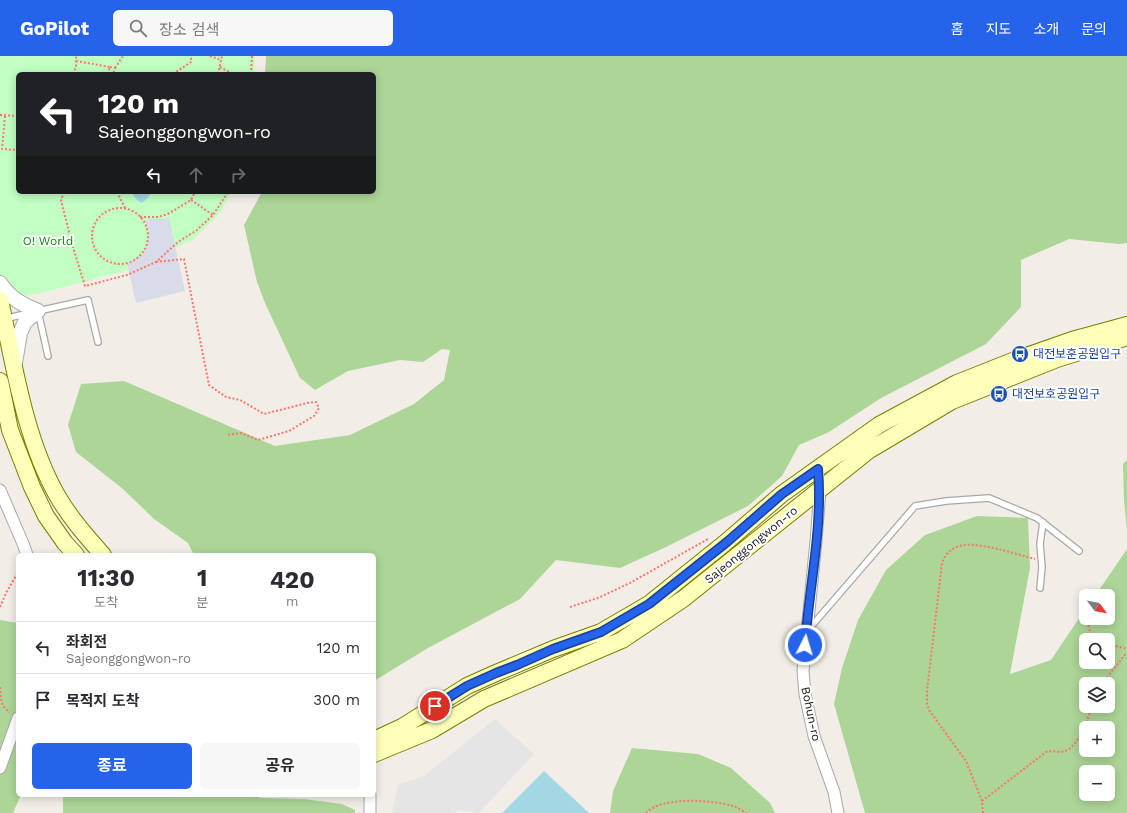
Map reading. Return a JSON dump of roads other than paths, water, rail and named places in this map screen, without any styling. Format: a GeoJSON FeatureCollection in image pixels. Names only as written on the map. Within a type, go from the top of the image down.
{"type":"FeatureCollection","features":[{"type":"Feature","properties":{"kind":"main road"},"geometry":{"type":"LineString","coordinates":[[0,300],[2,319],[36,450],[58,497],[83,533],[101,553]]}},
{"type":"Feature","properties":{"kind":"main road","name":"Sajeonggongwon-ro"},"geometry":{"type":"LineString","coordinates":[[376,739],[402,727],[467,686],[553,649],[601,632],[649,604],[727,542],[782,494],[879,425],[957,383],[1058,345],[1127,325]]}},
{"type":"Feature","properties":{"kind":"main road","name":"Sajeonggongwon-ro"},"geometry":{"type":"LineString","coordinates":[[376,753],[432,730],[484,699],[622,640],[683,599],[868,451],[952,401],[1057,359],[1127,337]]}},
{"type":"Feature","properties":{"kind":"main road"},"geometry":{"type":"LineString","coordinates":[[0,381],[10,430],[32,487],[46,516],[65,543],[74,553]]}},
{"type":"Feature","properties":{"kind":"street"},"geometry":{"type":"LineString","coordinates":[[0,283],[14,299],[21,304],[38,311],[24,322],[20,333],[14,365]]}},
{"type":"Feature","properties":{"kind":"street","name":"Bohun-ro"},"geometry":{"type":"LineString","coordinates":[[818,469],[820,490],[803,671],[805,694],[814,736],[834,792],[838,813]]}},
{"type":"Feature","properties":{"kind":"street"},"geometry":{"type":"LineString","coordinates":[[0,490],[26,553]]}},
{"type":"Feature","properties":{"kind":"street"},"geometry":{"type":"LineString","coordinates":[[0,768],[15,715]]}},
{"type":"Feature","properties":{"kind":"street"},"geometry":{"type":"LineString","coordinates":[[370,797],[370,813]]}},
{"type":"Feature","properties":{"kind":"lane"},"geometry":{"type":"LineString","coordinates":[[2,319],[88,300],[98,342]]}},
{"type":"Feature","properties":{"kind":"lane"},"geometry":{"type":"LineString","coordinates":[[38,311],[48,356]]}},
{"type":"Feature","properties":{"kind":"lane"},"geometry":{"type":"LineString","coordinates":[[806,633],[915,506],[946,501],[989,498],[1037,518],[1079,551]]}},
{"type":"Feature","properties":{"kind":"lane"},"geometry":{"type":"LineString","coordinates":[[1040,588],[1042,561],[1040,544],[1043,522]]}},
{"type":"Feature","properties":{"kind":"water"},"geometry":{"type":"Polygon","coordinates":[[[132,194],[150,194],[142,203],[137,200],[132,194]]]}},
{"type":"Feature","properties":{"kind":"water"},"geometry":{"type":"Polygon","coordinates":[[[544,771],[589,813],[502,813],[544,771]]]}},
{"type":"Feature","properties":{"kind":"place","name":"대전보훈공원입구"},"geometry":{"type":"Point","coordinates":[1020,354]}},
{"type":"Feature","properties":{"kind":"place","name":"대전보호공원입구"},"geometry":{"type":"Point","coordinates":[999,394]}},
{"type":"Feature","properties":{"kind":"park label","name":"O! World"},"geometry":{"type":"Point","coordinates":[48,241]}}]}
